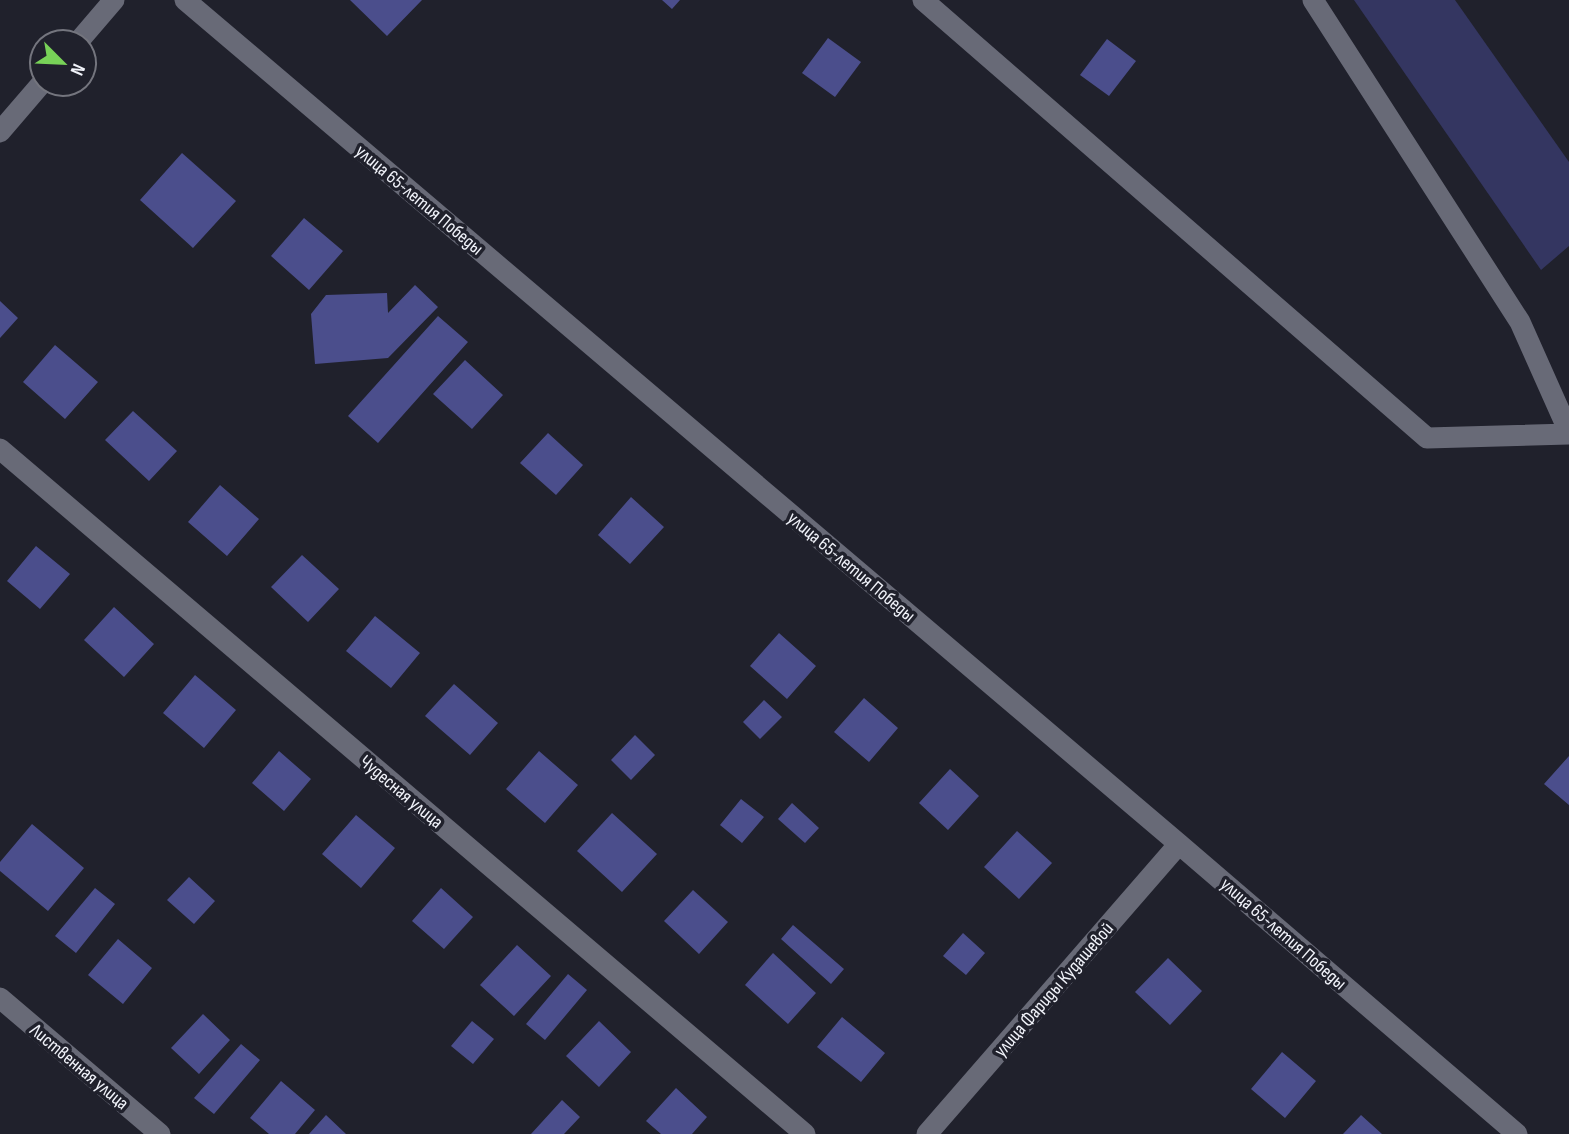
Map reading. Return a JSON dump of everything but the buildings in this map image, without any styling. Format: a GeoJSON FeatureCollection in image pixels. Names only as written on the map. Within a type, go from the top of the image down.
{"type":"FeatureCollection","features":[{"type":"Feature","properties":{"kind":"street"},"geometry":{"type":"LineString","coordinates":[[90,28],[114,0]]}},
{"type":"Feature","properties":{"kind":"street","name":"улица 65-летия Победы"},"geometry":{"type":"LineString","coordinates":[[185,0],[1517,1134]]}},
{"type":"Feature","properties":{"kind":"street"},"geometry":{"type":"LineString","coordinates":[[923,0],[1427,438],[1569,433],[1520,322],[1313,0]]}},
{"type":"Feature","properties":{"kind":"street"},"geometry":{"type":"LineString","coordinates":[[0,132],[29,98]]}},
{"type":"Feature","properties":{"kind":"street","name":"Чудесная улица"},"geometry":{"type":"LineString","coordinates":[[0,449],[805,1134]]}},
{"type":"Feature","properties":{"kind":"street","name":"улица Фариды Кудашевой"},"geometry":{"type":"LineString","coordinates":[[927,1134],[1179,844]]}},
{"type":"Feature","properties":{"kind":"street","name":"Лиственная улица"},"geometry":{"type":"LineString","coordinates":[[0,998],[160,1134]]}},
{"type":"Feature","properties":{"kind":"shaded area"},"geometry":{"type":"Polygon","coordinates":[[[1354,0],[1455,0],[1569,162],[1569,246],[1541,270],[1354,0]]]}}]}
